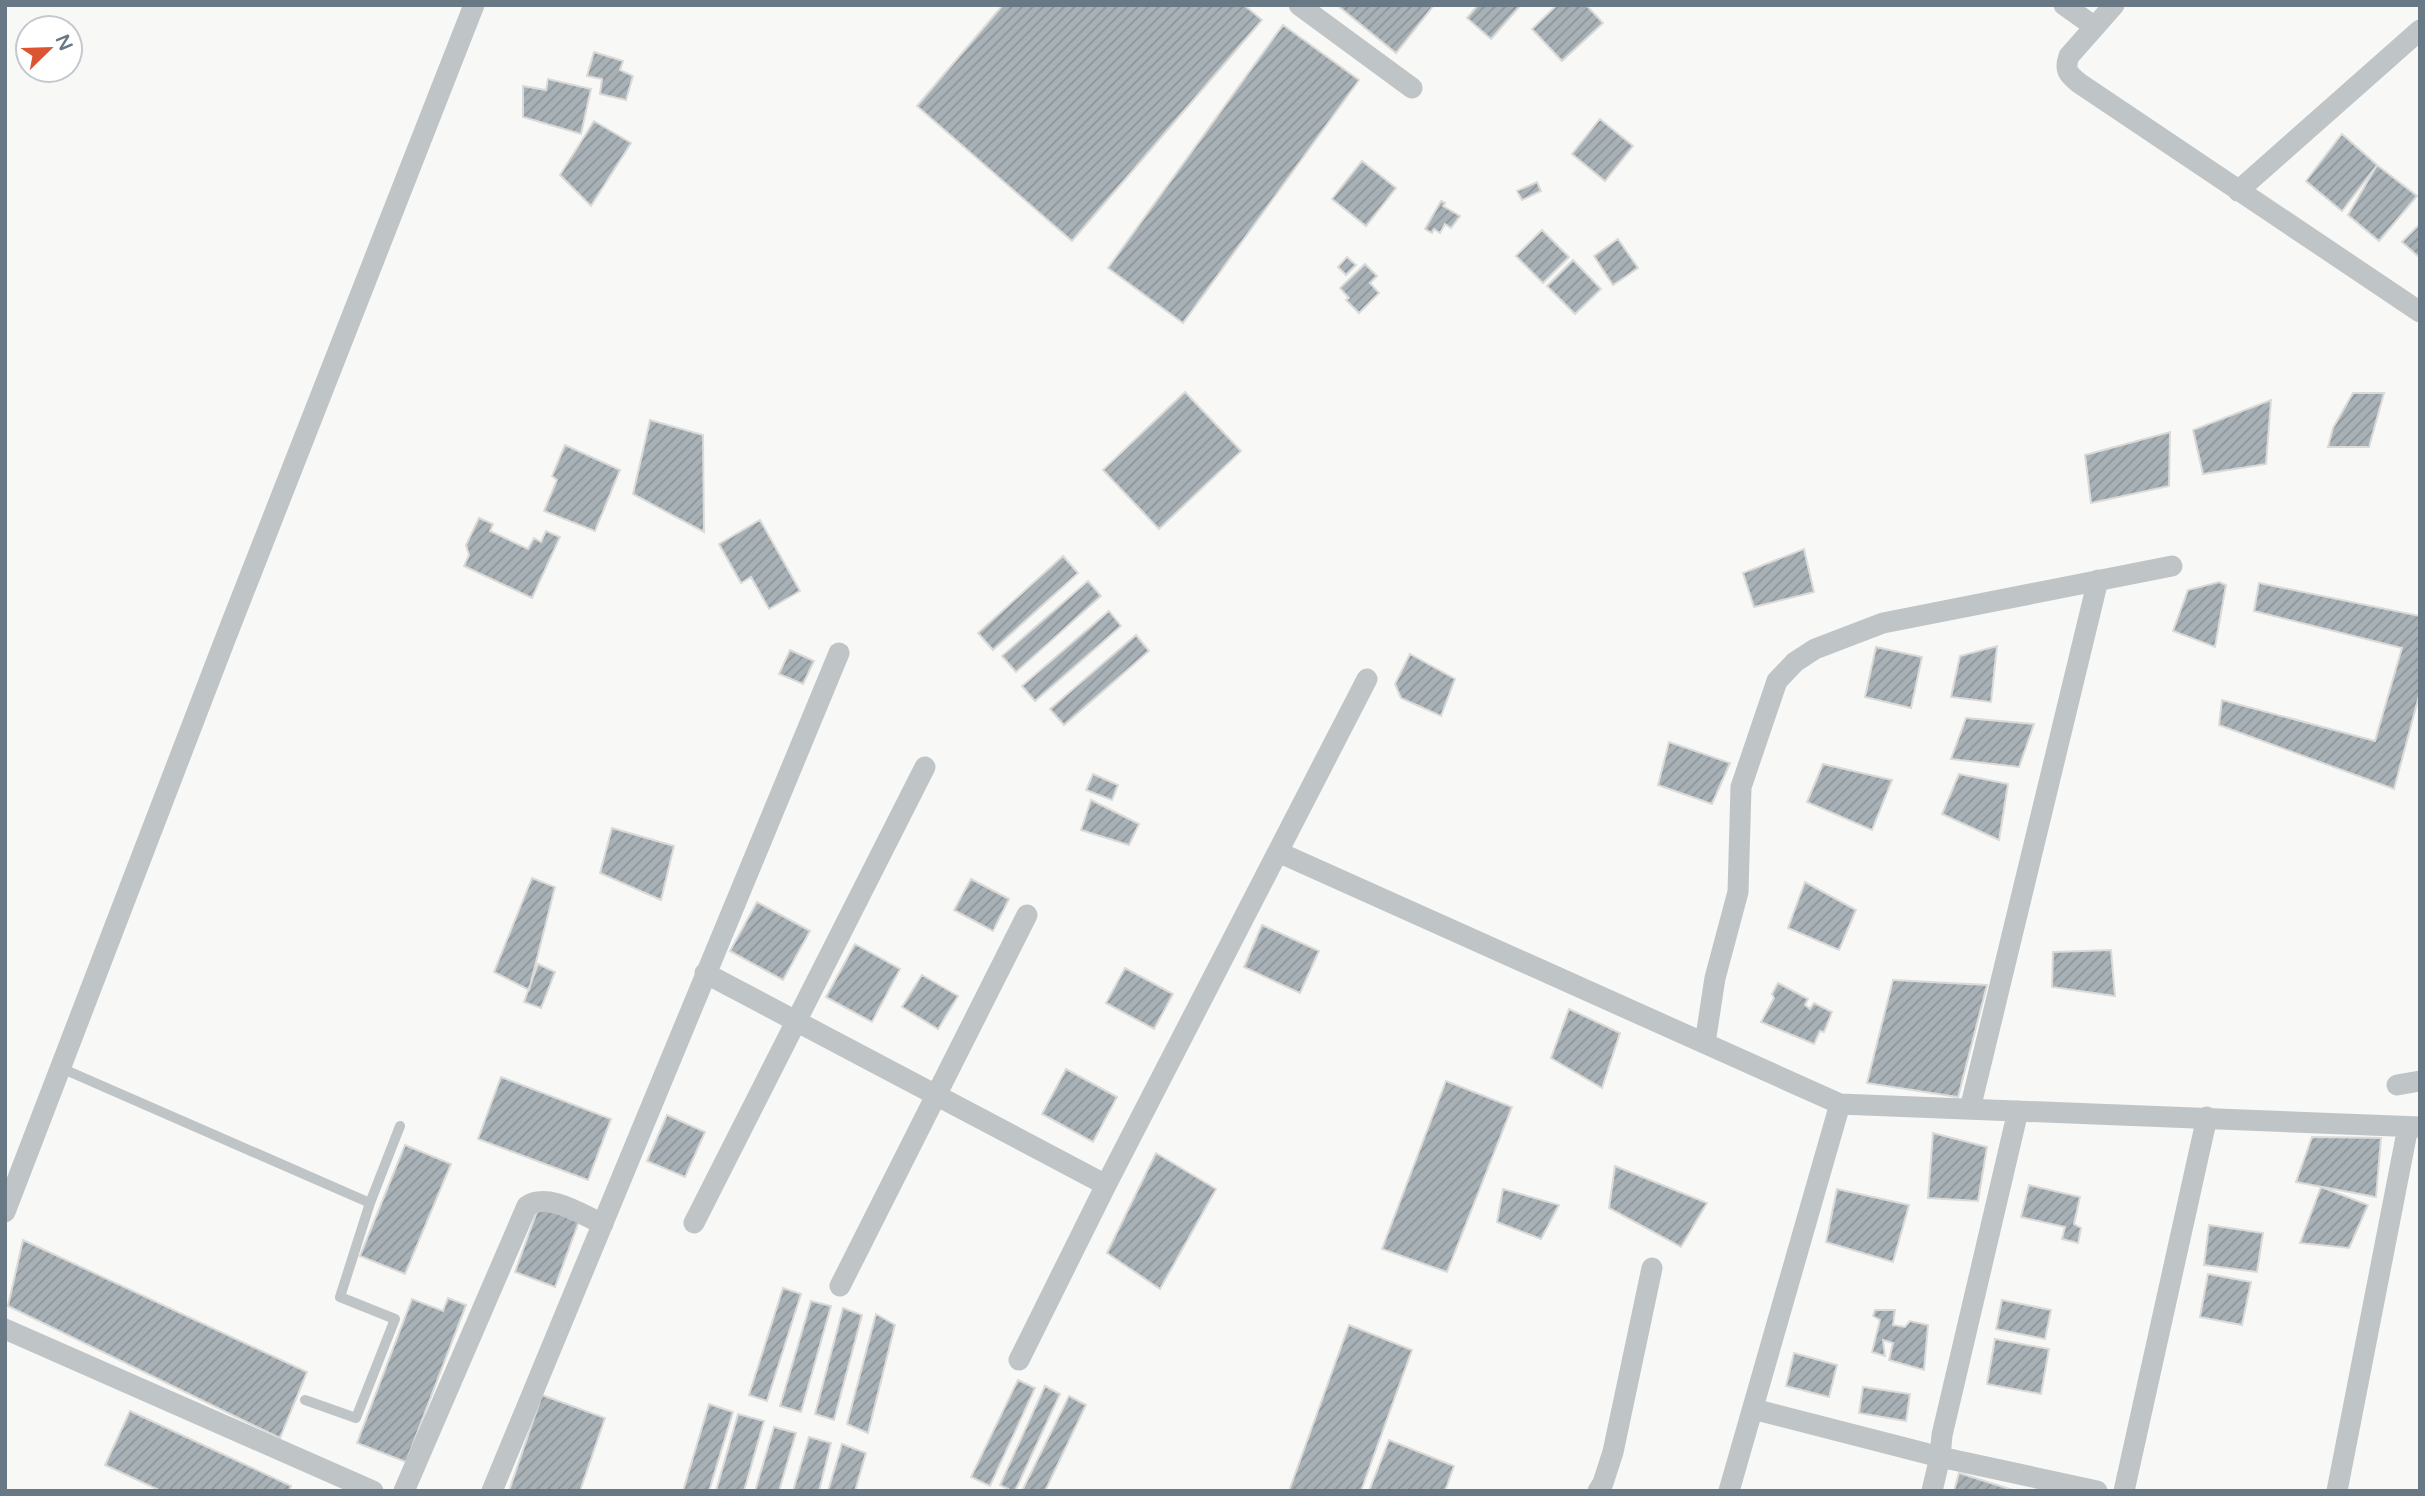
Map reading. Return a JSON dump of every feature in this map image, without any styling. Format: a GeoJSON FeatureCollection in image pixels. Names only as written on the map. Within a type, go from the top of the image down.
{"type":"FeatureCollection","features":[{"type":"Feature","properties":{"kind":"street"},"geometry":{"type":"LineString","coordinates":[[5,1212],[221,650],[474,5]]}},
{"type":"Feature","properties":{"kind":"street"},"geometry":{"type":"LineString","coordinates":[[1299,5],[1412,88]]}},
{"type":"Feature","properties":{"kind":"street"},"geometry":{"type":"LineString","coordinates":[[2064,5],[2095,27]]}},
{"type":"Feature","properties":{"kind":"street"},"geometry":{"type":"LineString","coordinates":[[2115,5],[2069,56],[2067,73],[2420,312]]}},
{"type":"Feature","properties":{"kind":"street"},"geometry":{"type":"LineString","coordinates":[[2238,191],[2420,30]]}},
{"type":"Feature","properties":{"kind":"street"},"geometry":{"type":"LineString","coordinates":[[1705,1043],[1715,978],[1738,892],[1741,787],[1777,681],[1795,662],[1815,649],[1883,624],[2172,566]]}},
{"type":"Feature","properties":{"kind":"street"},"geometry":{"type":"LineString","coordinates":[[1969,1110],[2098,580]]}},
{"type":"Feature","properties":{"kind":"street"},"geometry":{"type":"LineString","coordinates":[[492,1491],[839,653]]}},
{"type":"Feature","properties":{"kind":"street"},"geometry":{"type":"LineString","coordinates":[[1019,1360],[1106,1185],[1367,679]]}},
{"type":"Feature","properties":{"kind":"street"},"geometry":{"type":"LineString","coordinates":[[694,1223],[925,767]]}},
{"type":"Feature","properties":{"kind":"street"},"geometry":{"type":"LineString","coordinates":[[1278,852],[1840,1104],[2414,1127],[2337,1491]]}},
{"type":"Feature","properties":{"kind":"street"},"geometry":{"type":"LineString","coordinates":[[839,1286],[938,1096],[1027,915]]}},
{"type":"Feature","properties":{"kind":"street"},"geometry":{"type":"LineString","coordinates":[[705,973],[1106,1185]]}},
{"type":"Feature","properties":{"kind":"street"},"geometry":{"type":"LineString","coordinates":[[2397,1085],[2420,1081]]}},
{"type":"Feature","properties":{"kind":"street"},"geometry":{"type":"LineString","coordinates":[[1729,1491],[1840,1104]]}},
{"type":"Feature","properties":{"kind":"street"},"geometry":{"type":"LineString","coordinates":[[1932,1491],[1942,1435],[2018,1111]]}},
{"type":"Feature","properties":{"kind":"street"},"geometry":{"type":"LineString","coordinates":[[2124,1491],[2207,1117]]}},
{"type":"Feature","properties":{"kind":"street"},"geometry":{"type":"LineString","coordinates":[[404,1491],[527,1206],[536,1200],[551,1202],[603,1224]]}},
{"type":"Feature","properties":{"kind":"street"},"geometry":{"type":"LineString","coordinates":[[1598,1491],[1613,1452],[1652,1268]]}},
{"type":"Feature","properties":{"kind":"street"},"geometry":{"type":"LineString","coordinates":[[5,1329],[373,1491]]}},
{"type":"Feature","properties":{"kind":"street"},"geometry":{"type":"LineString","coordinates":[[1753,1409],[1940,1457],[2097,1491]]}},
{"type":"Feature","properties":{"kind":"lane"},"geometry":{"type":"LineString","coordinates":[[61,1068],[370,1203]]}},
{"type":"Feature","properties":{"kind":"lane"},"geometry":{"type":"LineString","coordinates":[[305,1400],[356,1418],[395,1320],[341,1297],[370,1203],[400,1126]]}},
{"type":"Feature","properties":{"kind":"building"},"geometry":{"type":"Polygon","coordinates":[[[1003,5],[1244,5],[1262,20],[1072,241],[917,106],[1003,5]]]}},
{"type":"Feature","properties":{"kind":"building"},"geometry":{"type":"Polygon","coordinates":[[[1337,5],[1434,5],[1396,53],[1337,5]]]}},
{"type":"Feature","properties":{"kind":"building"},"geometry":{"type":"Polygon","coordinates":[[[1478,5],[1520,6],[1491,39],[1467,18],[1478,5]]]}},
{"type":"Feature","properties":{"kind":"building"},"geometry":{"type":"Polygon","coordinates":[[[1557,5],[1586,5],[1603,23],[1562,61],[1532,29],[1557,5]]]}},
{"type":"Feature","properties":{"kind":"building"},"geometry":{"type":"Polygon","coordinates":[[[1283,25],[1359,80],[1183,323],[1108,268],[1283,25]]]}},
{"type":"Feature","properties":{"kind":"building"},"geometry":{"type":"Polygon","coordinates":[[[594,52],[623,61],[620,70],[633,76],[626,100],[600,94],[602,79],[587,76],[594,52]]]}},
{"type":"Feature","properties":{"kind":"building"},"geometry":{"type":"Polygon","coordinates":[[[548,79],[591,89],[581,134],[523,117],[523,86],[546,90],[548,79]]]}},
{"type":"Feature","properties":{"kind":"building"},"geometry":{"type":"Polygon","coordinates":[[[1600,119],[1633,146],[1605,181],[1572,154],[1600,119]]]}},
{"type":"Feature","properties":{"kind":"building"},"geometry":{"type":"Polygon","coordinates":[[[594,121],[631,143],[591,206],[560,175],[594,121]]]}},
{"type":"Feature","properties":{"kind":"building"},"geometry":{"type":"Polygon","coordinates":[[[2342,134],[2377,165],[2342,211],[2306,181],[2342,134]]]}},
{"type":"Feature","properties":{"kind":"building"},"geometry":{"type":"Polygon","coordinates":[[[1362,161],[1396,188],[1366,226],[1332,199],[1362,161]]]}},
{"type":"Feature","properties":{"kind":"building"},"geometry":{"type":"Polygon","coordinates":[[[2377,165],[2417,196],[2379,241],[2348,215],[2377,165]]]}},
{"type":"Feature","properties":{"kind":"building"},"geometry":{"type":"Polygon","coordinates":[[[1537,182],[1541,191],[1522,200],[1517,191],[1537,182]]]}},
{"type":"Feature","properties":{"kind":"building"},"geometry":{"type":"Polygon","coordinates":[[[1441,201],[1445,203],[1443,206],[1460,216],[1451,228],[1445,224],[1440,233],[1434,229],[1432,233],[1425,229],[1441,201]]]}},
{"type":"Feature","properties":{"kind":"building"},"geometry":{"type":"Polygon","coordinates":[[[2420,224],[2420,258],[2402,242],[2420,224]]]}},
{"type":"Feature","properties":{"kind":"building"},"geometry":{"type":"Polygon","coordinates":[[[1542,230],[1569,257],[1543,283],[1516,256],[1542,230]]]}},
{"type":"Feature","properties":{"kind":"building"},"geometry":{"type":"Polygon","coordinates":[[[1618,239],[1638,268],[1613,285],[1594,256],[1618,239]]]}},
{"type":"Feature","properties":{"kind":"building"},"geometry":{"type":"Polygon","coordinates":[[[1347,257],[1356,265],[1346,275],[1338,267],[1347,257]]]}},
{"type":"Feature","properties":{"kind":"building"},"geometry":{"type":"Polygon","coordinates":[[[1573,260],[1601,289],[1575,314],[1547,286],[1573,260]]]}},
{"type":"Feature","properties":{"kind":"building"},"geometry":{"type":"Polygon","coordinates":[[[1365,264],[1377,276],[1370,283],[1379,293],[1359,313],[1346,300],[1349,298],[1340,288],[1365,264]]]}},
{"type":"Feature","properties":{"kind":"building"},"geometry":{"type":"Polygon","coordinates":[[[1185,392],[1241,451],[1159,529],[1103,470],[1185,392]]]}},
{"type":"Feature","properties":{"kind":"building"},"geometry":{"type":"Polygon","coordinates":[[[2353,393],[2384,393],[2369,447],[2328,447],[2333,428],[2353,393]]]}},
{"type":"Feature","properties":{"kind":"building"},"geometry":{"type":"Polygon","coordinates":[[[2271,400],[2266,464],[2203,474],[2193,430],[2271,400]]]}},
{"type":"Feature","properties":{"kind":"building"},"geometry":{"type":"Polygon","coordinates":[[[650,420],[703,435],[704,532],[633,494],[650,420]]]}},
{"type":"Feature","properties":{"kind":"building"},"geometry":{"type":"Polygon","coordinates":[[[2170,432],[2169,486],[2091,503],[2085,455],[2170,432]]]}},
{"type":"Feature","properties":{"kind":"building"},"geometry":{"type":"Polygon","coordinates":[[[565,445],[620,470],[595,531],[544,511],[557,480],[552,476],[565,445]]]}},
{"type":"Feature","properties":{"kind":"building"},"geometry":{"type":"Polygon","coordinates":[[[479,518],[493,524],[490,531],[528,549],[534,538],[541,542],[546,531],[560,537],[532,598],[464,566],[469,555],[466,545],[479,518]]]}},
{"type":"Feature","properties":{"kind":"building"},"geometry":{"type":"Polygon","coordinates":[[[760,520],[800,591],[769,609],[751,577],[741,583],[719,544],[760,520]]]}},
{"type":"Feature","properties":{"kind":"building"},"geometry":{"type":"Polygon","coordinates":[[[1804,549],[1814,592],[1754,607],[1743,573],[1804,549]]]}},
{"type":"Feature","properties":{"kind":"building"},"geometry":{"type":"Polygon","coordinates":[[[1063,556],[1078,573],[993,650],[978,633],[1063,556]]]}},
{"type":"Feature","properties":{"kind":"building"},"geometry":{"type":"Polygon","coordinates":[[[1088,581],[1101,596],[1016,672],[1002,656],[1088,581]]]}},
{"type":"Feature","properties":{"kind":"building"},"geometry":{"type":"Polygon","coordinates":[[[2219,582],[2226,585],[2215,647],[2173,631],[2188,590],[2219,582]]]}},
{"type":"Feature","properties":{"kind":"building"},"geometry":{"type":"Polygon","coordinates":[[[2259,583],[2420,616],[2420,692],[2394,789],[2219,725],[2222,700],[2375,741],[2402,648],[2254,611],[2259,583]]]}},
{"type":"Feature","properties":{"kind":"building"},"geometry":{"type":"Polygon","coordinates":[[[1109,611],[1121,626],[1035,701],[1022,686],[1109,611]]]}},
{"type":"Feature","properties":{"kind":"building"},"geometry":{"type":"Polygon","coordinates":[[[1136,635],[1149,651],[1064,725],[1050,709],[1136,635]]]}},
{"type":"Feature","properties":{"kind":"building"},"geometry":{"type":"Polygon","coordinates":[[[1997,646],[1991,702],[1951,697],[1960,656],[1997,646]]]}},
{"type":"Feature","properties":{"kind":"building"},"geometry":{"type":"Polygon","coordinates":[[[1876,647],[1922,657],[1911,708],[1865,697],[1876,647]]]}},
{"type":"Feature","properties":{"kind":"building"},"geometry":{"type":"Polygon","coordinates":[[[790,650],[814,661],[803,684],[779,674],[790,650]]]}},
{"type":"Feature","properties":{"kind":"building"},"geometry":{"type":"Polygon","coordinates":[[[1410,654],[1455,679],[1441,716],[1401,698],[1395,684],[1410,654]]]}},
{"type":"Feature","properties":{"kind":"building"},"geometry":{"type":"Polygon","coordinates":[[[1966,718],[2034,724],[2019,767],[1951,759],[1966,718]]]}},
{"type":"Feature","properties":{"kind":"building"},"geometry":{"type":"Polygon","coordinates":[[[1669,742],[1730,763],[1712,804],[1658,785],[1669,742]]]}},
{"type":"Feature","properties":{"kind":"building"},"geometry":{"type":"Polygon","coordinates":[[[1823,764],[1892,780],[1872,830],[1807,802],[1823,764]]]}},
{"type":"Feature","properties":{"kind":"building"},"geometry":{"type":"Polygon","coordinates":[[[1093,774],[1118,785],[1112,800],[1086,790],[1093,774]]]}},
{"type":"Feature","properties":{"kind":"building"},"geometry":{"type":"Polygon","coordinates":[[[1959,774],[2008,784],[1999,840],[1942,814],[1959,774]]]}},
{"type":"Feature","properties":{"kind":"building"},"geometry":{"type":"Polygon","coordinates":[[[1091,800],[1139,824],[1129,845],[1081,830],[1091,800]]]}},
{"type":"Feature","properties":{"kind":"building"},"geometry":{"type":"Polygon","coordinates":[[[612,828],[674,846],[661,900],[600,873],[612,828]]]}},
{"type":"Feature","properties":{"kind":"building"},"geometry":{"type":"Polygon","coordinates":[[[532,878],[555,887],[529,990],[494,972],[532,878]]]}},
{"type":"Feature","properties":{"kind":"building"},"geometry":{"type":"Polygon","coordinates":[[[971,879],[1009,899],[993,931],[954,910],[971,879]]]}},
{"type":"Feature","properties":{"kind":"building"},"geometry":{"type":"Polygon","coordinates":[[[1805,882],[1856,910],[1839,950],[1788,928],[1805,882]]]}},
{"type":"Feature","properties":{"kind":"building"},"geometry":{"type":"Polygon","coordinates":[[[757,902],[810,931],[783,980],[730,951],[757,902]]]}},
{"type":"Feature","properties":{"kind":"building"},"geometry":{"type":"Polygon","coordinates":[[[1262,925],[1319,951],[1300,993],[1244,967],[1262,925]]]}},
{"type":"Feature","properties":{"kind":"building"},"geometry":{"type":"Polygon","coordinates":[[[855,944],[900,969],[872,1022],[826,997],[855,944]]]}},
{"type":"Feature","properties":{"kind":"building"},"geometry":{"type":"Polygon","coordinates":[[[2111,950],[2115,996],[2052,987],[2053,952],[2111,950]]]}},
{"type":"Feature","properties":{"kind":"building"},"geometry":{"type":"Polygon","coordinates":[[[538,964],[555,972],[541,1008],[524,1002],[538,964]]]}},
{"type":"Feature","properties":{"kind":"building"},"geometry":{"type":"Polygon","coordinates":[[[1125,968],[1173,994],[1154,1029],[1106,1003],[1125,968]]]}},
{"type":"Feature","properties":{"kind":"building"},"geometry":{"type":"Polygon","coordinates":[[[922,975],[958,996],[938,1029],[902,1007],[922,975]]]}},
{"type":"Feature","properties":{"kind":"building"},"geometry":{"type":"Polygon","coordinates":[[[1893,980],[1987,985],[1958,1097],[1867,1083],[1893,980]]]}},
{"type":"Feature","properties":{"kind":"building"},"geometry":{"type":"Polygon","coordinates":[[[1778,983],[1808,999],[1805,1005],[1810,1009],[1814,1003],[1832,1012],[1824,1032],[1820,1031],[1814,1044],[1761,1022],[1774,998],[1772,994],[1778,983]]]}},
{"type":"Feature","properties":{"kind":"building"},"geometry":{"type":"Polygon","coordinates":[[[1569,1009],[1620,1033],[1602,1088],[1551,1058],[1569,1009]]]}},
{"type":"Feature","properties":{"kind":"building"},"geometry":{"type":"Polygon","coordinates":[[[1066,1069],[1117,1097],[1093,1142],[1042,1114],[1066,1069]]]}},
{"type":"Feature","properties":{"kind":"building"},"geometry":{"type":"Polygon","coordinates":[[[501,1077],[611,1119],[588,1180],[478,1139],[501,1077]]]}},
{"type":"Feature","properties":{"kind":"building"},"geometry":{"type":"Polygon","coordinates":[[[1446,1081],[1512,1107],[1447,1272],[1382,1249],[1446,1081]]]}},
{"type":"Feature","properties":{"kind":"building"},"geometry":{"type":"Polygon","coordinates":[[[667,1115],[705,1132],[685,1177],[647,1161],[667,1115]]]}},
{"type":"Feature","properties":{"kind":"building"},"geometry":{"type":"Polygon","coordinates":[[[1933,1133],[1987,1147],[1978,1201],[1928,1198],[1933,1133]]]}},
{"type":"Feature","properties":{"kind":"building"},"geometry":{"type":"Polygon","coordinates":[[[2312,1137],[2381,1138],[2376,1197],[2296,1182],[2312,1137]]]}},
{"type":"Feature","properties":{"kind":"building"},"geometry":{"type":"Polygon","coordinates":[[[405,1145],[451,1164],[405,1274],[360,1256],[405,1145]]]}},
{"type":"Feature","properties":{"kind":"building"},"geometry":{"type":"Polygon","coordinates":[[[1156,1153],[1216,1189],[1160,1289],[1107,1253],[1156,1153]]]}},
{"type":"Feature","properties":{"kind":"building"},"geometry":{"type":"Polygon","coordinates":[[[1615,1166],[1707,1203],[1681,1247],[1609,1208],[1615,1166]]]}},
{"type":"Feature","properties":{"kind":"building"},"geometry":{"type":"Polygon","coordinates":[[[2029,1185],[2080,1197],[2074,1224],[2081,1228],[2078,1243],[2062,1239],[2065,1227],[2021,1217],[2029,1185]]]}},
{"type":"Feature","properties":{"kind":"building"},"geometry":{"type":"Polygon","coordinates":[[[2321,1187],[2368,1205],[2349,1248],[2300,1243],[2321,1187]]]}},
{"type":"Feature","properties":{"kind":"building"},"geometry":{"type":"Polygon","coordinates":[[[1503,1189],[1559,1205],[1541,1239],[1497,1222],[1503,1189]]]}},
{"type":"Feature","properties":{"kind":"building"},"geometry":{"type":"Polygon","coordinates":[[[1837,1189],[1909,1205],[1893,1262],[1826,1242],[1837,1189]]]}},
{"type":"Feature","properties":{"kind":"building"},"geometry":{"type":"Polygon","coordinates":[[[539,1206],[579,1221],[555,1287],[515,1272],[539,1206]]]}},
{"type":"Feature","properties":{"kind":"building"},"geometry":{"type":"Polygon","coordinates":[[[2209,1225],[2263,1233],[2257,1272],[2204,1265],[2209,1225]]]}},
{"type":"Feature","properties":{"kind":"building"},"geometry":{"type":"Polygon","coordinates":[[[23,1240],[307,1372],[280,1438],[8,1306],[23,1240]]]}},
{"type":"Feature","properties":{"kind":"building"},"geometry":{"type":"Polygon","coordinates":[[[2208,1274],[2251,1282],[2242,1325],[2200,1317],[2208,1274]]]}},
{"type":"Feature","properties":{"kind":"building"},"geometry":{"type":"Polygon","coordinates":[[[783,1288],[801,1294],[767,1401],[749,1395],[783,1288]]]}},
{"type":"Feature","properties":{"kind":"building"},"geometry":{"type":"Polygon","coordinates":[[[448,1298],[466,1305],[406,1462],[357,1443],[412,1299],[443,1311],[448,1298]]]}},
{"type":"Feature","properties":{"kind":"building"},"geometry":{"type":"Polygon","coordinates":[[[2002,1300],[2051,1310],[2045,1339],[1996,1329],[2002,1300]]]}},
{"type":"Feature","properties":{"kind":"building"},"geometry":{"type":"Polygon","coordinates":[[[811,1301],[831,1306],[801,1412],[780,1406],[811,1301]]]}},
{"type":"Feature","properties":{"kind":"building"},"geometry":{"type":"Polygon","coordinates":[[[843,1308],[862,1315],[834,1420],[815,1414],[843,1308]]]}},
{"type":"Feature","properties":{"kind":"building"},"geometry":{"type":"Polygon","coordinates":[[[1875,1310],[1895,1310],[1893,1325],[1905,1327],[1910,1321],[1928,1325],[1924,1370],[1889,1360],[1893,1343],[1883,1340],[1885,1356],[1872,1352],[1880,1320],[1873,1316],[1875,1310]]]}},
{"type":"Feature","properties":{"kind":"building"},"geometry":{"type":"Polygon","coordinates":[[[876,1314],[895,1325],[868,1433],[847,1424],[876,1314]]]}},
{"type":"Feature","properties":{"kind":"building"},"geometry":{"type":"Polygon","coordinates":[[[1349,1325],[1412,1350],[1361,1491],[1289,1491],[1349,1325]]]}},
{"type":"Feature","properties":{"kind":"building"},"geometry":{"type":"Polygon","coordinates":[[[1995,1339],[2049,1349],[2041,1394],[1987,1384],[1995,1339]]]}},
{"type":"Feature","properties":{"kind":"building"},"geometry":{"type":"Polygon","coordinates":[[[1794,1353],[1837,1365],[1829,1397],[1786,1386],[1794,1353]]]}},
{"type":"Feature","properties":{"kind":"building"},"geometry":{"type":"Polygon","coordinates":[[[1018,1380],[1035,1388],[990,1486],[971,1477],[1018,1380]]]}},
{"type":"Feature","properties":{"kind":"building"},"geometry":{"type":"Polygon","coordinates":[[[1045,1386],[1060,1394],[1015,1491],[1012,1491],[1000,1485],[1045,1386]]]}},
{"type":"Feature","properties":{"kind":"building"},"geometry":{"type":"Polygon","coordinates":[[[1863,1387],[1910,1394],[1906,1421],[1859,1413],[1863,1387]]]}},
{"type":"Feature","properties":{"kind":"building"},"geometry":{"type":"Polygon","coordinates":[[[542,1395],[605,1418],[580,1491],[509,1491],[542,1395]]]}},
{"type":"Feature","properties":{"kind":"building"},"geometry":{"type":"Polygon","coordinates":[[[1069,1396],[1086,1405],[1045,1491],[1022,1491],[1069,1396]]]}},
{"type":"Feature","properties":{"kind":"building"},"geometry":{"type":"Polygon","coordinates":[[[709,1404],[733,1412],[709,1491],[683,1491],[709,1404]]]}},
{"type":"Feature","properties":{"kind":"building"},"geometry":{"type":"Polygon","coordinates":[[[130,1411],[291,1486],[289,1491],[161,1491],[105,1465],[130,1411]]]}},
{"type":"Feature","properties":{"kind":"building"},"geometry":{"type":"Polygon","coordinates":[[[738,1414],[764,1421],[744,1491],[716,1491],[738,1414]]]}},
{"type":"Feature","properties":{"kind":"building"},"geometry":{"type":"Polygon","coordinates":[[[774,1427],[796,1433],[779,1491],[755,1491],[774,1427]]]}},
{"type":"Feature","properties":{"kind":"building"},"geometry":{"type":"Polygon","coordinates":[[[809,1437],[831,1443],[819,1491],[793,1491],[809,1437]]]}},
{"type":"Feature","properties":{"kind":"building"},"geometry":{"type":"Polygon","coordinates":[[[1389,1440],[1454,1466],[1445,1491],[1369,1491],[1389,1440]]]}},
{"type":"Feature","properties":{"kind":"building"},"geometry":{"type":"Polygon","coordinates":[[[842,1444],[866,1453],[855,1491],[828,1491],[842,1444]]]}},
{"type":"Feature","properties":{"kind":"building"},"geometry":{"type":"Polygon","coordinates":[[[1959,1473],[2016,1491],[1954,1491],[1959,1473]]]}}]}
